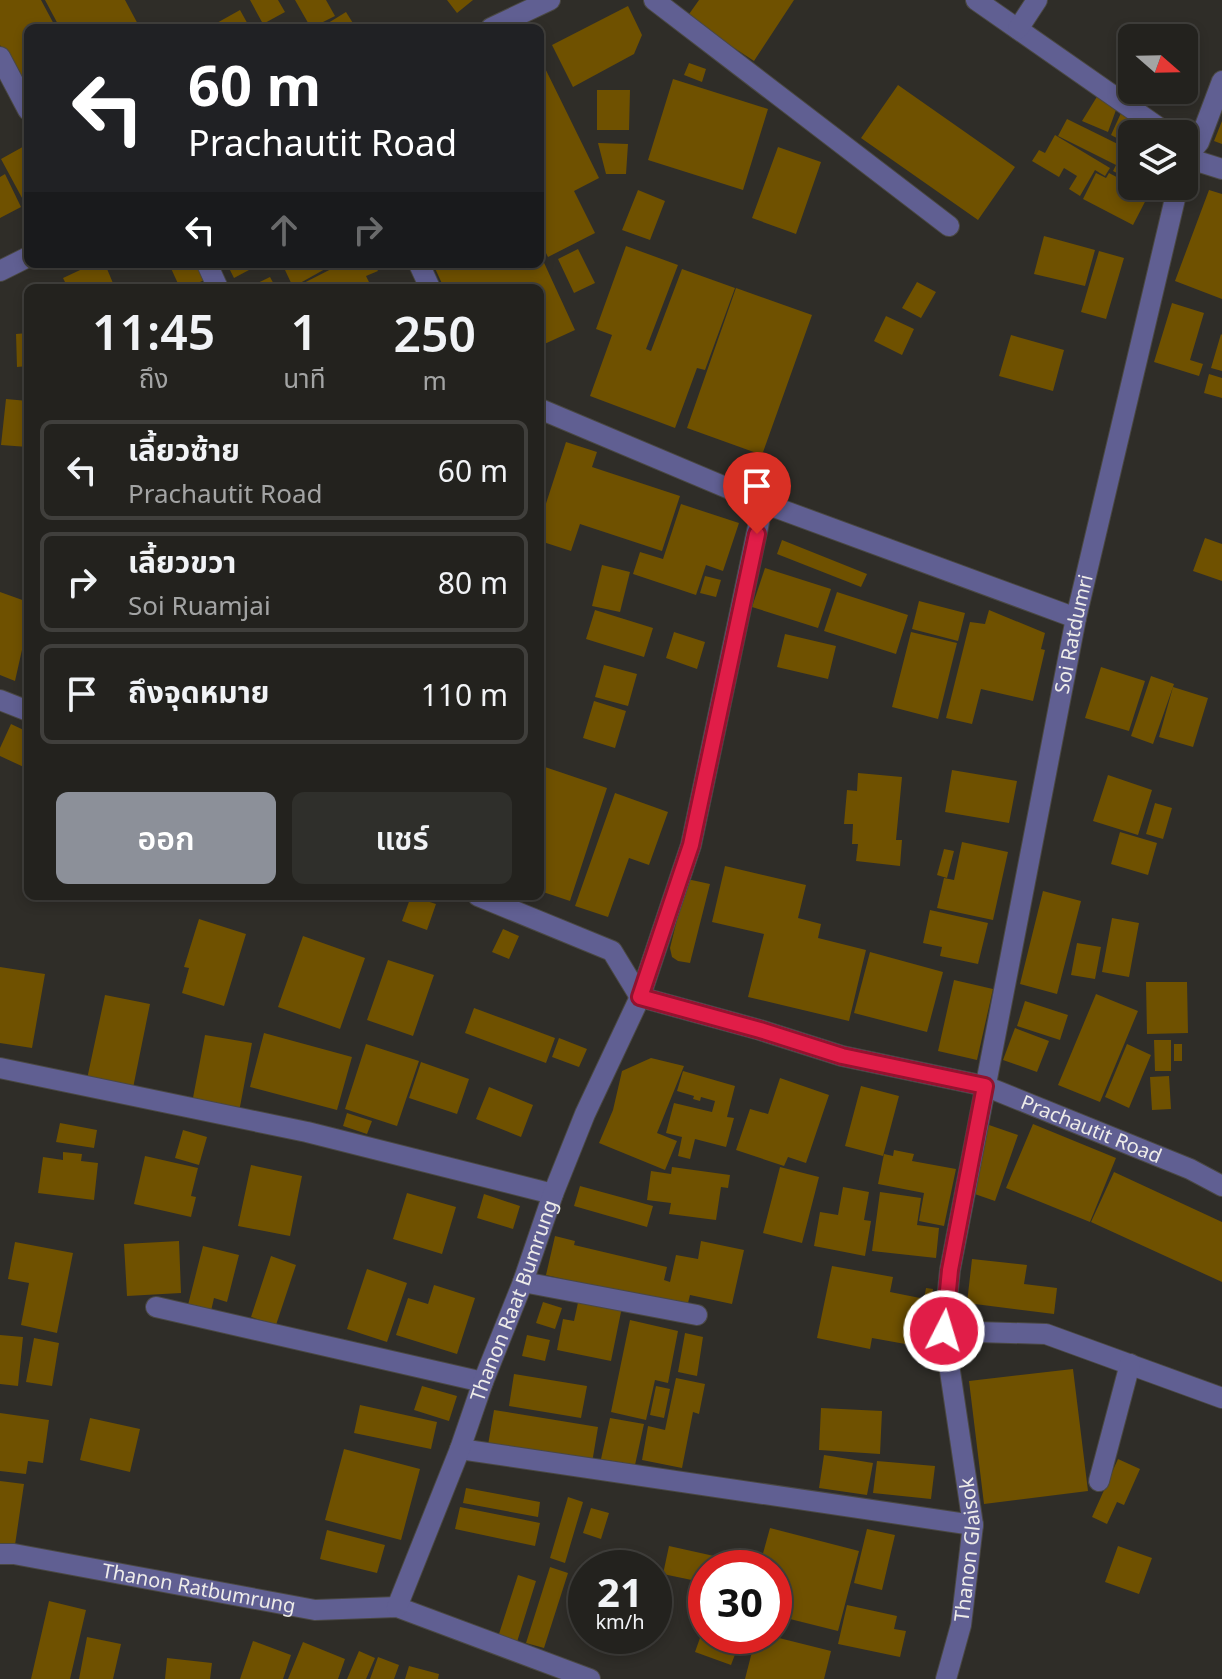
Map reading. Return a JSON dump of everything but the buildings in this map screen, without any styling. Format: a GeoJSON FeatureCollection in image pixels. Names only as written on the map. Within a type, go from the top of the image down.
{"type":"FeatureCollection","features":[{"type":"Feature","properties":{"kind":"street"},"geometry":{"type":"LineString","coordinates":[[654,0],[949,226]]}},
{"type":"Feature","properties":{"kind":"street"},"geometry":{"type":"LineString","coordinates":[[976,0],[1148,120]]}},
{"type":"Feature","properties":{"kind":"street"},"geometry":{"type":"LineString","coordinates":[[1018,29],[1037,0]]}},
{"type":"Feature","properties":{"kind":"street"},"geometry":{"type":"LineString","coordinates":[[498,24],[536,3]]}},
{"type":"Feature","properties":{"kind":"street"},"geometry":{"type":"LineString","coordinates":[[0,57],[24,102]]}},
{"type":"Feature","properties":{"kind":"street"},"geometry":{"type":"LineString","coordinates":[[1198,143],[1222,81]]}},
{"type":"Feature","properties":{"kind":"street"},"geometry":{"type":"LineString","coordinates":[[1198,162],[1222,169]]}},
{"type":"Feature","properties":{"kind":"street","name":"Soi Ratdumri"},"geometry":{"type":"LineString","coordinates":[[985,1086],[1076,618],[1175,200]]}},
{"type":"Feature","properties":{"kind":"street"},"geometry":{"type":"LineString","coordinates":[[0,271],[24,259]]}},
{"type":"Feature","properties":{"kind":"street"},"geometry":{"type":"LineString","coordinates":[[544,411],[763,503],[1076,618]]}},
{"type":"Feature","properties":{"kind":"street","name":"Thanon Raat Bumrung"},"geometry":{"type":"LineString","coordinates":[[397,1607],[460,1449],[553,1194],[585,1114],[640,997],[691,845],[763,503]]}},
{"type":"Feature","properties":{"kind":"street"},"geometry":{"type":"LineString","coordinates":[[0,700],[24,709]]}},
{"type":"Feature","properties":{"kind":"street"},"geometry":{"type":"LineString","coordinates":[[488,900],[612,951],[640,997]]}},
{"type":"Feature","properties":{"kind":"street","name":"Prachautit Road"},"geometry":{"type":"LineString","coordinates":[[640,997],[842,1056],[985,1086],[1190,1169],[1222,1186]]}},
{"type":"Feature","properties":{"kind":"street"},"geometry":{"type":"LineString","coordinates":[[0,1068],[307,1132],[553,1194]]}},
{"type":"Feature","properties":{"kind":"street","name":"Thanon Glaisok"},"geometry":{"type":"LineString","coordinates":[[946,1679],[961,1625],[973,1525],[944,1331],[950,1270],[985,1086]]}},
{"type":"Feature","properties":{"kind":"street"},"geometry":{"type":"LineString","coordinates":[[523,1282],[697,1315]]}},
{"type":"Feature","properties":{"kind":"street"},"geometry":{"type":"LineString","coordinates":[[156,1307],[483,1382]]}},
{"type":"Feature","properties":{"kind":"street"},"geometry":{"type":"LineString","coordinates":[[944,1331],[1046,1334],[1222,1398]]}},
{"type":"Feature","properties":{"kind":"street"},"geometry":{"type":"LineString","coordinates":[[1099,1481],[1130,1364]]}},
{"type":"Feature","properties":{"kind":"street"},"geometry":{"type":"LineString","coordinates":[[460,1449],[973,1525]]}},
{"type":"Feature","properties":{"kind":"street","name":"Thanon Ratbumrung"},"geometry":{"type":"LineString","coordinates":[[0,1554],[14,1554],[315,1610],[397,1607]]}},
{"type":"Feature","properties":{"kind":"street"},"geometry":{"type":"LineString","coordinates":[[397,1607],[590,1679]]}},
{"type":"Feature","properties":{"kind":"route"},"geometry":{"type":"LineString","coordinates":[[757,534],[691,845],[640,997],[842,1056],[985,1086],[950,1270],[944,1331]]}}]}
